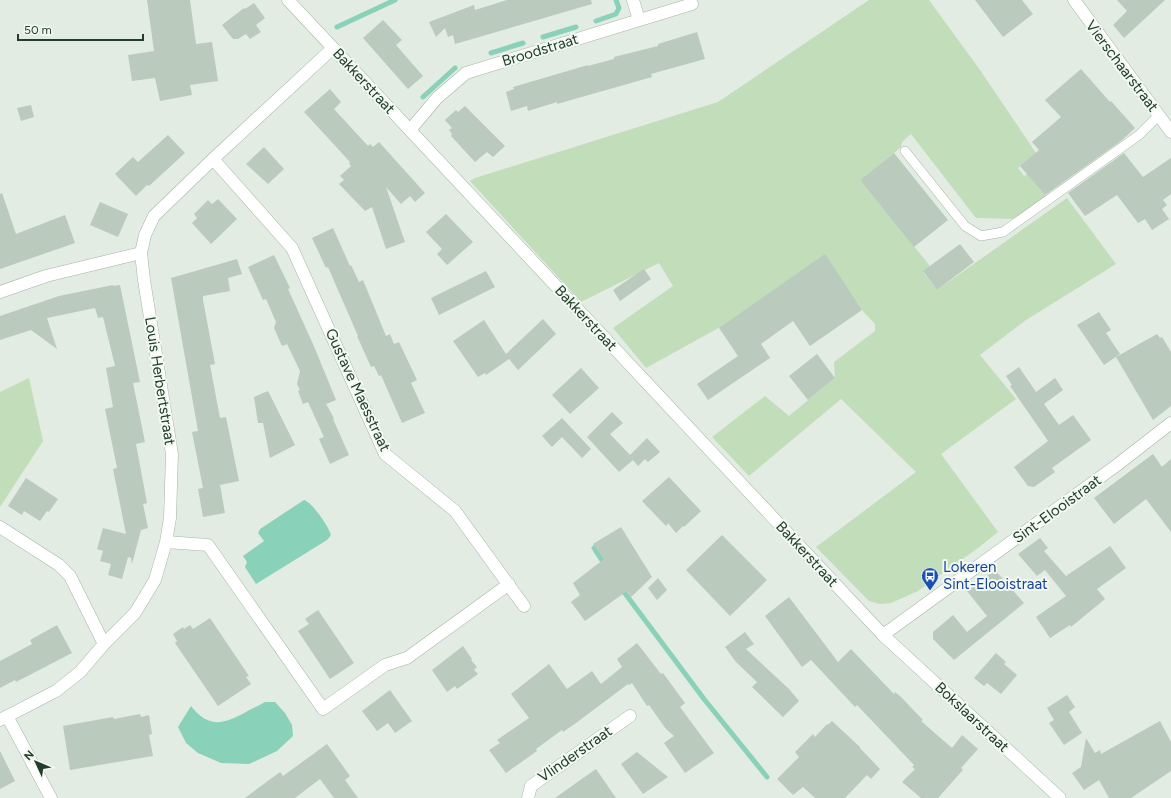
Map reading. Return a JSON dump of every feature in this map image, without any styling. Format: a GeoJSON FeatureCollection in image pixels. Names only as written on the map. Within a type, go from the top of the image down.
{"type":"FeatureCollection","features":[{"type":"Feature","properties":{"kind":"street","name":"Bakkerstraat"},"geometry":{"type":"LineString","coordinates":[[288,0],[883,635]]}},
{"type":"Feature","properties":{"kind":"street"},"geometry":{"type":"LineString","coordinates":[[633,0],[639,20]]}},
{"type":"Feature","properties":{"kind":"street","name":"Vierschaarstraat"},"geometry":{"type":"LineString","coordinates":[[1074,0],[1171,132]]}},
{"type":"Feature","properties":{"kind":"street","name":"Broodstraat"},"geometry":{"type":"LineString","coordinates":[[410,130],[437,98],[466,73],[692,4]]}},
{"type":"Feature","properties":{"kind":"street","name":"Louis Herbertstraat"},"geometry":{"type":"LineString","coordinates":[[4,718],[56,691],[80,672],[104,644],[135,613],[155,580],[166,542],[170,518],[172,454],[141,253],[145,235],[154,216],[333,48]]}},
{"type":"Feature","properties":{"kind":"street","name":"Gustave Maesstraat"},"geometry":{"type":"LineString","coordinates":[[213,159],[292,248],[385,454],[455,511],[524,606]]}},
{"type":"Feature","properties":{"kind":"street"},"geometry":{"type":"LineString","coordinates":[[0,292],[46,276],[141,253]]}},
{"type":"Feature","properties":{"kind":"street","name":"Sint-Elooistraat"},"geometry":{"type":"LineString","coordinates":[[883,635],[1123,460],[1171,423]]}},
{"type":"Feature","properties":{"kind":"street"},"geometry":{"type":"LineString","coordinates":[[0,527],[59,565],[70,576],[104,644]]}},
{"type":"Feature","properties":{"kind":"street"},"geometry":{"type":"LineString","coordinates":[[166,542],[208,545],[323,709],[385,665],[407,658],[509,584]]}},
{"type":"Feature","properties":{"kind":"street","name":"Bokslaarstraat"},"geometry":{"type":"LineString","coordinates":[[883,635],[1060,798]]}},
{"type":"Feature","properties":{"kind":"street","name":"Vlinderstraat"},"geometry":{"type":"LineString","coordinates":[[528,798],[531,786],[630,716]]}},
{"type":"Feature","properties":{"kind":"street"},"geometry":{"type":"LineString","coordinates":[[4,718],[51,798]]}},
{"type":"Feature","properties":{"kind":"lane"},"geometry":{"type":"LineString","coordinates":[[905,151],[964,226],[981,236],[1003,232],[1009,228],[1139,135],[1160,116]]}},
{"type":"Feature","properties":{"kind":"shaded area"},"geometry":{"type":"Polygon","coordinates":[[[869,0],[929,0],[980,70],[1036,153],[1018,168],[1024,176],[1027,174],[1047,197],[1016,219],[976,218],[911,134],[902,142],[901,147],[860,180],[930,266],[923,272],[937,290],[1067,198],[1116,264],[1026,320],[980,355],[1016,399],[941,454],[998,532],[918,591],[891,603],[880,604],[869,601],[816,547],[916,472],[841,399],[749,476],[712,437],[765,396],[789,416],[835,378],[834,362],[875,331],[875,324],[862,310],[845,285],[757,302],[722,326],[646,368],[613,328],[673,286],[659,263],[581,302],[470,181],[475,178],[718,102],[869,0]]]}},
{"type":"Feature","properties":{"kind":"shaded area"},"geometry":{"type":"Polygon","coordinates":[[[29,378],[43,441],[0,507],[0,392],[29,378]]]}},
{"type":"Feature","properties":{"kind":"shaded area"},"geometry":{"type":"Polygon","coordinates":[[[304,500],[320,515],[331,535],[327,540],[256,584],[245,567],[247,562],[243,556],[264,541],[258,533],[260,529],[304,500]]]}},
{"type":"Feature","properties":{"kind":"shaded area"},"geometry":{"type":"Polygon","coordinates":[[[265,702],[275,702],[285,713],[292,725],[293,736],[277,751],[249,764],[221,763],[198,753],[186,743],[178,727],[191,706],[204,718],[217,722],[231,719],[265,702]]]}},
{"type":"Feature","properties":{"kind":"building"},"geometry":{"type":"Polygon","coordinates":[[[147,0],[190,0],[196,44],[212,42],[218,81],[190,85],[192,95],[160,101],[155,78],[132,81],[128,55],[154,51],[147,0]]]}},
{"type":"Feature","properties":{"kind":"building"},"geometry":{"type":"Polygon","coordinates":[[[507,0],[591,0],[592,4],[455,44],[453,35],[448,37],[445,28],[436,37],[429,22],[474,5],[475,10],[507,0]]]}},
{"type":"Feature","properties":{"kind":"building"},"geometry":{"type":"Polygon","coordinates":[[[975,0],[1022,0],[1033,14],[1003,37],[975,0]]]}},
{"type":"Feature","properties":{"kind":"building"},"geometry":{"type":"Polygon","coordinates":[[[1117,0],[1165,0],[1124,38],[1113,25],[1127,11],[1117,0]]]}},
{"type":"Feature","properties":{"kind":"building"},"geometry":{"type":"Polygon","coordinates":[[[254,3],[265,18],[256,25],[261,32],[250,39],[246,34],[238,39],[233,39],[222,25],[244,8],[245,9],[254,3]]]}},
{"type":"Feature","properties":{"kind":"building"},"geometry":{"type":"Polygon","coordinates":[[[383,20],[402,40],[396,45],[423,76],[408,89],[363,38],[383,20]]]}},
{"type":"Feature","properties":{"kind":"building"},"geometry":{"type":"Polygon","coordinates":[[[697,32],[705,59],[651,74],[652,77],[557,104],[557,102],[528,111],[527,106],[511,111],[506,92],[514,89],[513,87],[614,59],[614,57],[658,46],[658,44],[697,32]]]}},
{"type":"Feature","properties":{"kind":"building"},"geometry":{"type":"Polygon","coordinates":[[[1081,69],[1135,128],[1121,141],[1045,195],[1020,166],[1039,150],[1032,142],[1061,117],[1045,100],[1081,69]]]}},
{"type":"Feature","properties":{"kind":"building"},"geometry":{"type":"Polygon","coordinates":[[[330,89],[341,102],[334,109],[368,146],[370,144],[373,147],[379,142],[425,193],[415,202],[410,196],[401,204],[386,187],[405,242],[386,249],[372,207],[365,211],[339,184],[344,180],[340,176],[351,166],[349,163],[350,162],[304,112],[330,89]]]}},
{"type":"Feature","properties":{"kind":"building"},"geometry":{"type":"Polygon","coordinates":[[[31,105],[34,117],[21,121],[17,108],[31,105]]]}},
{"type":"Feature","properties":{"kind":"building"},"geometry":{"type":"Polygon","coordinates":[[[465,106],[505,146],[493,157],[487,152],[475,162],[451,136],[452,134],[449,130],[452,128],[445,120],[456,110],[458,112],[465,106]]]}},
{"type":"Feature","properties":{"kind":"building"},"geometry":{"type":"Polygon","coordinates":[[[168,135],[185,153],[136,196],[115,174],[133,157],[138,162],[168,135]]]}},
{"type":"Feature","properties":{"kind":"building"},"geometry":{"type":"Polygon","coordinates":[[[264,147],[284,169],[268,184],[246,164],[264,147]]]}},
{"type":"Feature","properties":{"kind":"building"},"geometry":{"type":"Polygon","coordinates":[[[894,153],[948,220],[914,247],[860,180],[894,153]]]}},
{"type":"Feature","properties":{"kind":"building"},"geometry":{"type":"Polygon","coordinates":[[[1124,153],[1143,177],[1171,158],[1171,194],[1163,200],[1167,205],[1162,209],[1169,219],[1152,230],[1145,219],[1138,223],[1117,195],[1085,216],[1068,193],[1124,153]]]}},
{"type":"Feature","properties":{"kind":"building"},"geometry":{"type":"Polygon","coordinates":[[[2,193],[16,234],[65,215],[75,243],[0,269],[0,194],[2,193]]]}},
{"type":"Feature","properties":{"kind":"building"},"geometry":{"type":"Polygon","coordinates":[[[218,199],[237,219],[211,244],[192,223],[197,218],[194,214],[208,200],[212,204],[218,199]]]}},
{"type":"Feature","properties":{"kind":"building"},"geometry":{"type":"Polygon","coordinates":[[[100,202],[128,214],[118,237],[90,225],[100,202]]]}},
{"type":"Feature","properties":{"kind":"building"},"geometry":{"type":"Polygon","coordinates":[[[446,214],[473,242],[447,265],[437,254],[442,249],[426,232],[446,214]]]}},
{"type":"Feature","properties":{"kind":"building"},"geometry":{"type":"Polygon","coordinates":[[[333,228],[359,282],[363,280],[386,336],[390,334],[394,344],[399,342],[417,380],[411,383],[425,413],[402,423],[381,375],[379,376],[374,366],[371,367],[328,267],[326,268],[312,238],[333,228]]]}},
{"type":"Feature","properties":{"kind":"building"},"geometry":{"type":"Polygon","coordinates":[[[960,244],[974,262],[937,290],[923,271],[960,244]]]}},
{"type":"Feature","properties":{"kind":"building"},"geometry":{"type":"Polygon","coordinates":[[[825,254],[862,310],[810,346],[793,321],[761,344],[770,358],[708,400],[697,384],[738,356],[719,328],[825,254]]]}},
{"type":"Feature","properties":{"kind":"building"},"geometry":{"type":"Polygon","coordinates":[[[274,255],[290,288],[288,289],[336,400],[326,404],[334,418],[333,419],[349,455],[330,464],[319,439],[324,437],[308,402],[303,404],[298,391],[300,390],[297,384],[300,371],[287,344],[282,346],[274,328],[276,322],[266,299],[263,300],[248,267],[274,255]]]}},
{"type":"Feature","properties":{"kind":"building"},"geometry":{"type":"Polygon","coordinates":[[[237,259],[242,274],[228,278],[230,291],[203,296],[203,300],[215,364],[210,365],[220,418],[226,417],[239,481],[220,485],[225,513],[203,517],[198,489],[203,488],[192,432],[198,431],[171,278],[237,259]]]}},
{"type":"Feature","properties":{"kind":"building"},"geometry":{"type":"Polygon","coordinates":[[[644,269],[651,279],[620,301],[613,290],[644,269]]]}},
{"type":"Feature","properties":{"kind":"building"},"geometry":{"type":"Polygon","coordinates":[[[486,271],[495,287],[439,315],[431,298],[486,271]]]}},
{"type":"Feature","properties":{"kind":"building"},"geometry":{"type":"Polygon","coordinates":[[[113,285],[120,285],[140,382],[133,383],[145,442],[136,444],[147,503],[143,504],[148,528],[141,530],[132,564],[131,558],[128,557],[122,579],[108,575],[111,564],[100,561],[103,551],[97,549],[103,528],[126,534],[113,469],[117,468],[105,409],[113,407],[106,368],[115,366],[103,317],[98,318],[95,308],[47,318],[57,349],[31,330],[0,340],[0,316],[59,296],[113,285]]]}},
{"type":"Feature","properties":{"kind":"building"},"geometry":{"type":"Polygon","coordinates":[[[1099,312],[1111,330],[1106,333],[1120,354],[1104,365],[1077,325],[1099,312]]]}},
{"type":"Feature","properties":{"kind":"building"},"geometry":{"type":"Polygon","coordinates":[[[543,319],[556,334],[518,370],[509,359],[486,375],[485,373],[478,377],[453,341],[484,320],[506,354],[543,319]]]}},
{"type":"Feature","properties":{"kind":"building"},"geometry":{"type":"Polygon","coordinates":[[[1157,334],[1160,338],[1162,337],[1171,352],[1171,406],[1153,420],[1116,357],[1157,334]]]}},
{"type":"Feature","properties":{"kind":"building"},"geometry":{"type":"Polygon","coordinates":[[[817,354],[835,378],[808,400],[789,376],[817,354]]]}},
{"type":"Feature","properties":{"kind":"building"},"geometry":{"type":"Polygon","coordinates":[[[1019,367],[1036,392],[1055,378],[1063,390],[1044,404],[1059,425],[1073,415],[1091,440],[1052,468],[1055,472],[1034,487],[1028,486],[1014,467],[1048,441],[1010,386],[1012,385],[1006,376],[1019,367]]]}},
{"type":"Feature","properties":{"kind":"building"},"geometry":{"type":"Polygon","coordinates":[[[581,368],[599,388],[570,414],[552,395],[581,368]]]}},
{"type":"Feature","properties":{"kind":"building"},"geometry":{"type":"Polygon","coordinates":[[[268,391],[295,445],[270,458],[263,423],[258,423],[254,397],[268,391]]]}},
{"type":"Feature","properties":{"kind":"building"},"geometry":{"type":"Polygon","coordinates":[[[612,412],[623,423],[610,434],[630,455],[647,438],[660,452],[648,462],[645,459],[638,466],[633,460],[619,472],[587,437],[612,412]]]}},
{"type":"Feature","properties":{"kind":"building"},"geometry":{"type":"Polygon","coordinates":[[[562,418],[591,449],[582,458],[562,437],[552,447],[542,436],[562,418]]]}},
{"type":"Feature","properties":{"kind":"building"},"geometry":{"type":"Polygon","coordinates":[[[1153,454],[1162,467],[1171,459],[1171,532],[1146,499],[1114,524],[1094,498],[1153,454]]]}},
{"type":"Feature","properties":{"kind":"building"},"geometry":{"type":"Polygon","coordinates":[[[669,477],[701,511],[676,533],[668,523],[666,526],[642,501],[669,477]]]}},
{"type":"Feature","properties":{"kind":"building"},"geometry":{"type":"Polygon","coordinates":[[[26,478],[58,499],[49,512],[47,511],[40,521],[24,511],[22,515],[8,506],[26,478]]]}},
{"type":"Feature","properties":{"kind":"building"},"geometry":{"type":"Polygon","coordinates":[[[621,527],[652,577],[631,597],[627,591],[585,621],[571,602],[580,595],[573,583],[604,559],[593,544],[621,527]]]}},
{"type":"Feature","properties":{"kind":"building"},"geometry":{"type":"Polygon","coordinates":[[[722,535],[767,580],[730,616],[686,570],[722,535]]]}},
{"type":"Feature","properties":{"kind":"building"},"geometry":{"type":"Polygon","coordinates":[[[1040,538],[1048,548],[1044,551],[1066,576],[1110,546],[1126,568],[1097,589],[1105,599],[1071,627],[1070,625],[1050,638],[1036,617],[1066,596],[1045,570],[1037,576],[1018,554],[1040,538]]]}},
{"type":"Feature","properties":{"kind":"building"},"geometry":{"type":"Polygon","coordinates":[[[995,570],[1024,603],[954,660],[933,639],[933,632],[953,615],[967,632],[987,616],[967,591],[995,570]]]}},
{"type":"Feature","properties":{"kind":"building"},"geometry":{"type":"Polygon","coordinates":[[[658,578],[667,590],[657,600],[648,588],[658,578]]]}},
{"type":"Feature","properties":{"kind":"building"},"geometry":{"type":"Polygon","coordinates":[[[789,597],[838,662],[851,649],[894,694],[895,692],[901,697],[923,720],[921,721],[952,748],[962,735],[978,749],[961,768],[963,770],[938,798],[921,798],[902,782],[915,769],[912,767],[914,765],[857,705],[855,707],[811,660],[802,667],[765,616],[789,597]]]}},
{"type":"Feature","properties":{"kind":"building"},"geometry":{"type":"Polygon","coordinates":[[[318,610],[354,663],[330,679],[298,631],[309,624],[305,619],[318,610]]]}},
{"type":"Feature","properties":{"kind":"building"},"geometry":{"type":"Polygon","coordinates":[[[210,618],[249,676],[246,677],[251,684],[218,706],[175,643],[177,641],[173,634],[183,627],[184,629],[190,625],[193,629],[210,618]]]}},
{"type":"Feature","properties":{"kind":"building"},"geometry":{"type":"Polygon","coordinates":[[[57,625],[72,653],[16,682],[15,680],[0,688],[0,661],[32,644],[30,640],[57,625]]]}},
{"type":"Feature","properties":{"kind":"building"},"geometry":{"type":"Polygon","coordinates":[[[745,632],[754,644],[746,649],[789,689],[799,701],[783,717],[752,687],[757,682],[736,662],[725,647],[745,632]]]}},
{"type":"Feature","properties":{"kind":"building"},"geometry":{"type":"Polygon","coordinates":[[[637,643],[661,674],[663,673],[685,703],[680,707],[714,753],[685,773],[664,743],[674,736],[666,729],[649,705],[647,706],[632,683],[629,685],[628,684],[563,732],[562,730],[536,749],[537,751],[506,773],[489,750],[500,743],[497,740],[529,718],[511,694],[549,664],[567,689],[592,671],[601,684],[622,667],[617,659],[637,643]]]}},
{"type":"Feature","properties":{"kind":"building"},"geometry":{"type":"Polygon","coordinates":[[[463,646],[477,667],[474,670],[478,674],[457,689],[455,686],[447,692],[432,670],[463,646]]]}},
{"type":"Feature","properties":{"kind":"building"},"geometry":{"type":"Polygon","coordinates":[[[996,653],[1006,662],[1004,664],[1017,675],[1001,694],[987,683],[984,686],[974,678],[996,653]]]}},
{"type":"Feature","properties":{"kind":"building"},"geometry":{"type":"Polygon","coordinates":[[[390,690],[412,721],[395,733],[388,723],[377,731],[362,711],[390,690]]]}},
{"type":"Feature","properties":{"kind":"building"},"geometry":{"type":"Polygon","coordinates":[[[1067,695],[1075,707],[1069,712],[1082,733],[1064,745],[1049,723],[1054,720],[1047,708],[1067,695]]]}},
{"type":"Feature","properties":{"kind":"building"},"geometry":{"type":"Polygon","coordinates":[[[140,714],[141,717],[149,715],[152,734],[149,735],[153,756],[70,770],[63,726],[140,714]]]}},
{"type":"Feature","properties":{"kind":"building"},"geometry":{"type":"Polygon","coordinates":[[[832,721],[860,747],[880,769],[871,779],[867,775],[845,798],[815,798],[803,787],[793,795],[777,779],[799,757],[795,752],[813,734],[815,737],[827,724],[828,725],[832,721]]]}},
{"type":"Feature","properties":{"kind":"building"},"geometry":{"type":"Polygon","coordinates":[[[1160,721],[1171,742],[1171,771],[1131,798],[1109,798],[1099,780],[1084,790],[1072,773],[1081,767],[1086,738],[1095,753],[1100,750],[1101,754],[1160,721]]]}},
{"type":"Feature","properties":{"kind":"building"},"geometry":{"type":"Polygon","coordinates":[[[327,744],[350,776],[345,780],[358,798],[334,798],[320,779],[295,798],[245,798],[280,772],[283,776],[327,744]]]}},
{"type":"Feature","properties":{"kind":"building"},"geometry":{"type":"Polygon","coordinates":[[[0,751],[15,781],[0,789],[0,751]]]}},
{"type":"Feature","properties":{"kind":"building"},"geometry":{"type":"Polygon","coordinates":[[[637,752],[668,777],[643,794],[621,764],[637,752]]]}},
{"type":"Feature","properties":{"kind":"building"},"geometry":{"type":"Polygon","coordinates":[[[596,769],[616,798],[555,798],[586,776],[596,769]]]}},
{"type":"Feature","properties":{"kind":"waterway"},"geometry":{"type":"LineString","coordinates":[[337,27],[395,0]]}},
{"type":"Feature","properties":{"kind":"waterway"},"geometry":{"type":"LineString","coordinates":[[596,21],[616,14],[619,8],[616,0]]}},
{"type":"Feature","properties":{"kind":"waterway"},"geometry":{"type":"LineString","coordinates":[[543,37],[576,27]]}},
{"type":"Feature","properties":{"kind":"waterway"},"geometry":{"type":"LineString","coordinates":[[491,53],[523,43]]}},
{"type":"Feature","properties":{"kind":"waterway"},"geometry":{"type":"LineString","coordinates":[[423,97],[455,68]]}},
{"type":"Feature","properties":{"kind":"waterway"},"geometry":{"type":"LineString","coordinates":[[594,548],[605,565]]}},
{"type":"Feature","properties":{"kind":"waterway"},"geometry":{"type":"LineString","coordinates":[[621,588],[704,699],[767,777]]}},
{"type":"Feature","properties":{"kind":"place","name":"Lokeren Sint-Elooistraat"},"geometry":{"type":"Point","coordinates":[930,591]}}]}
